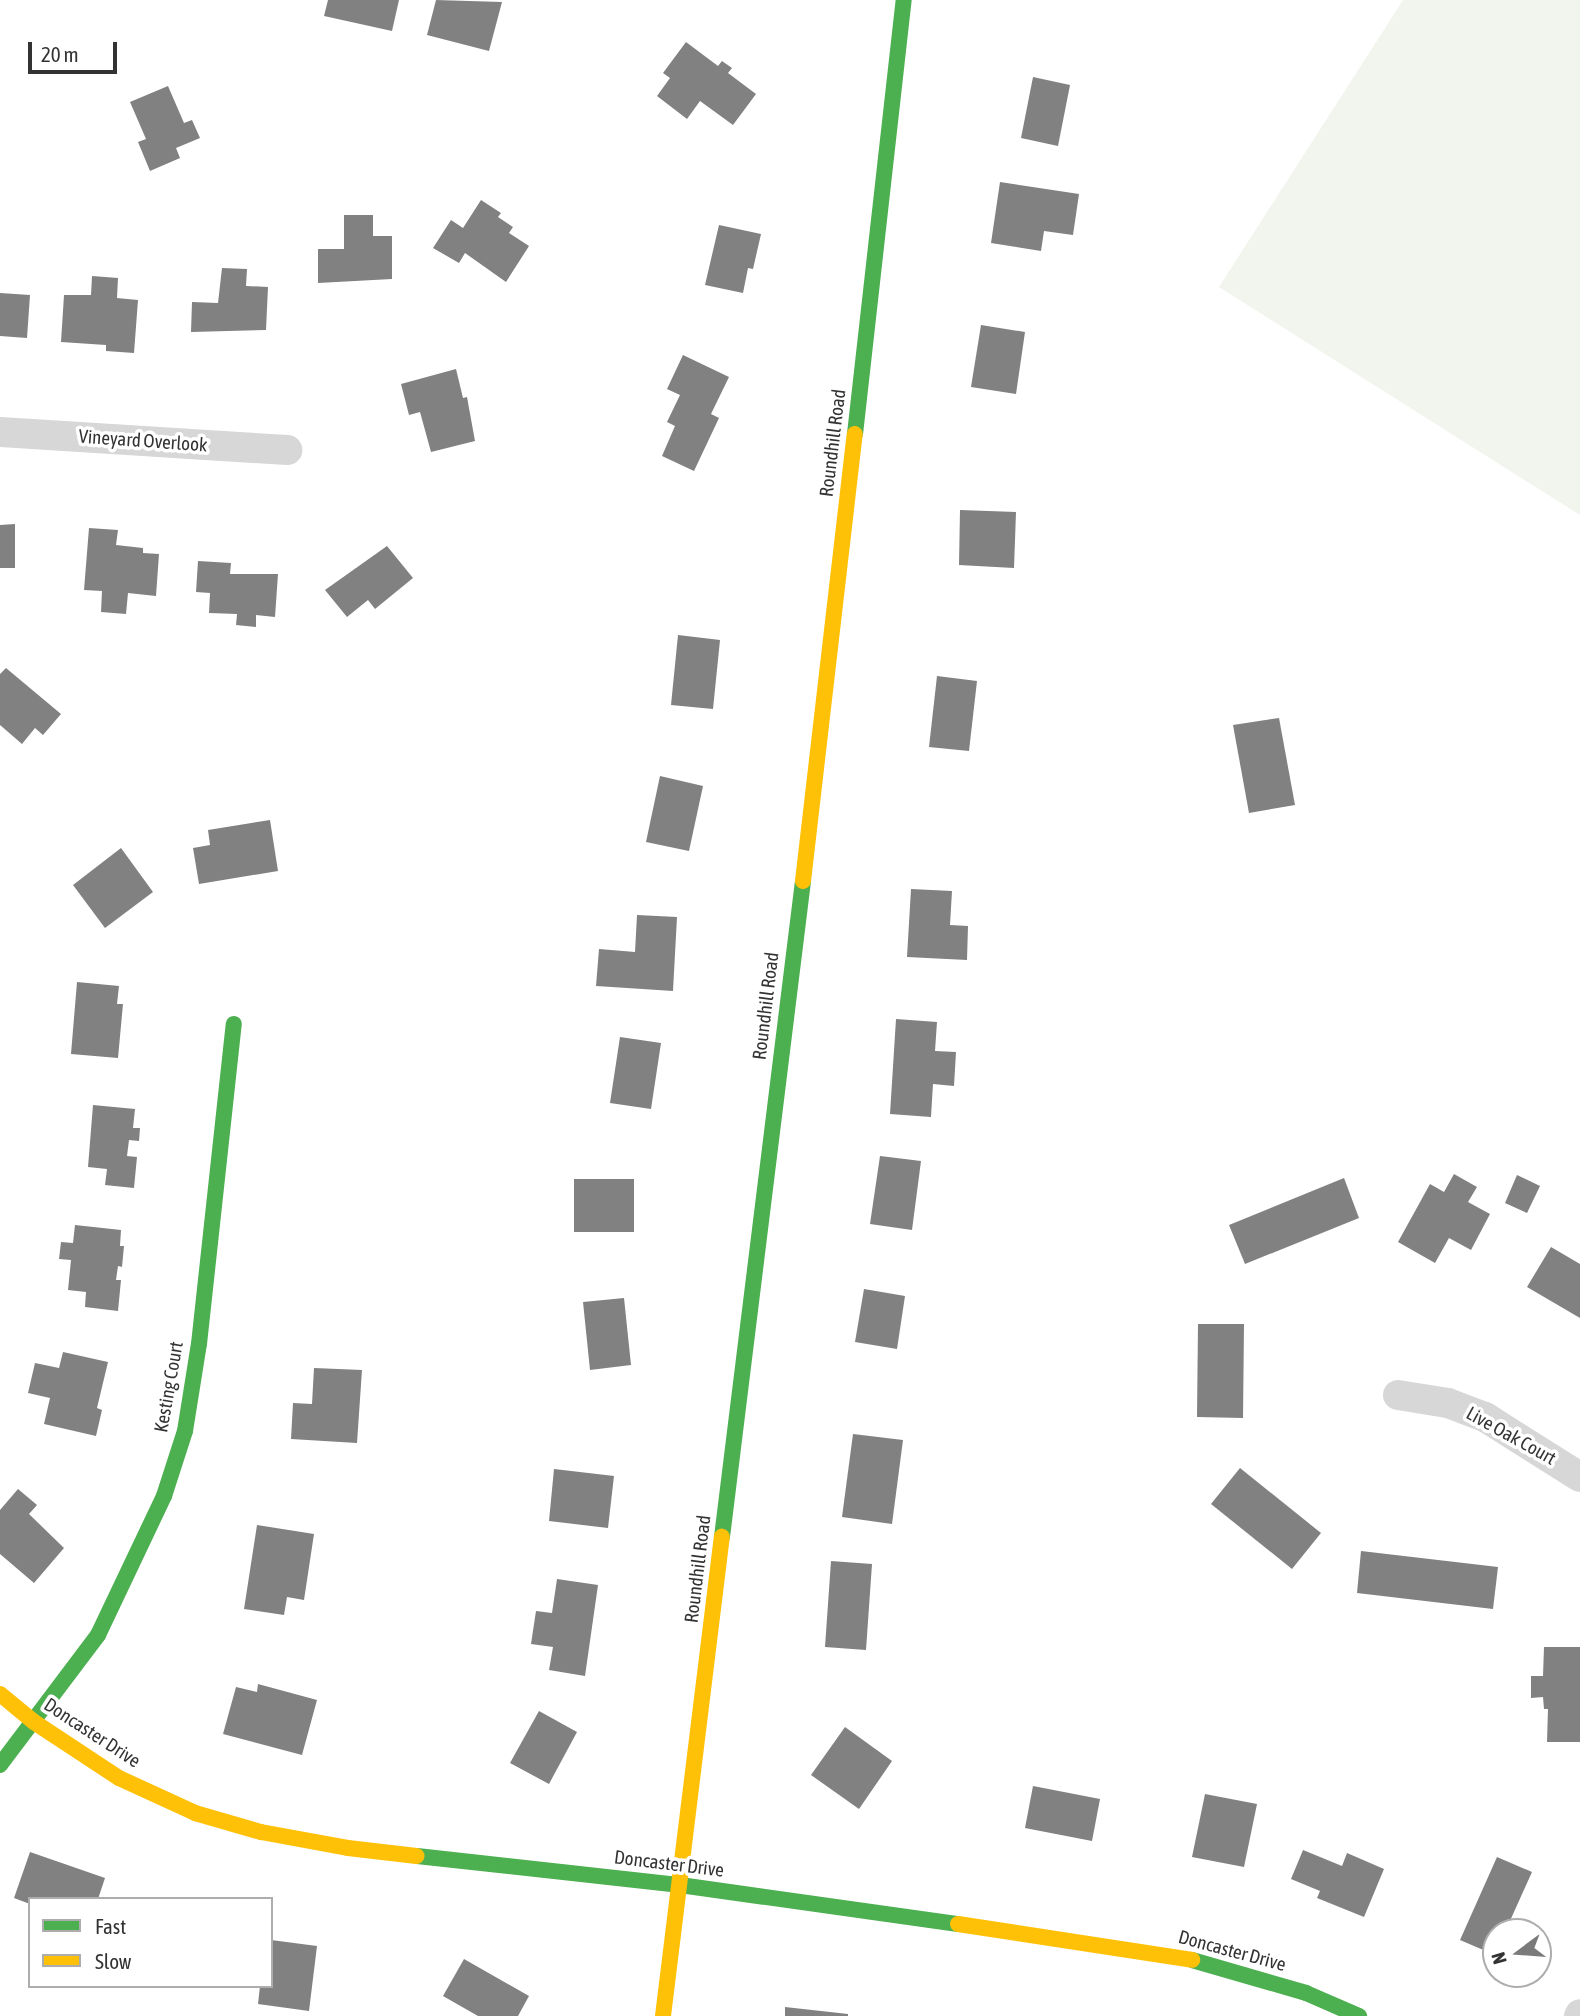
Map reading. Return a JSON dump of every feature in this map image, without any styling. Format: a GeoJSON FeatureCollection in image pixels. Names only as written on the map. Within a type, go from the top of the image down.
{"type":"FeatureCollection","features":[{"type":"Feature","properties":{"kind":"street","name":"Roundhill Road"},"geometry":{"type":"LineString","coordinates":[[663,2016],[817,766],[904,0]]}},
{"type":"Feature","properties":{"kind":"street","name":"Vineyard Overlook"},"geometry":{"type":"LineString","coordinates":[[0,432],[287,450]]}},
{"type":"Feature","properties":{"kind":"street","name":"Kesting Court"},"geometry":{"type":"LineString","coordinates":[[0,1765],[98,1635],[164,1496],[185,1431],[199,1344],[234,1024]]}},
{"type":"Feature","properties":{"kind":"street","name":"Live Oak Court"},"geometry":{"type":"LineString","coordinates":[[1398,1395],[1448,1403],[1485,1417],[1580,1477]]}},
{"type":"Feature","properties":{"kind":"street","name":"Doncaster Drive"},"geometry":{"type":"LineString","coordinates":[[0,1694],[34,1722],[119,1779],[195,1813],[261,1832],[348,1848],[680,1885],[1111,1945],[1208,1963],[1306,1993],[1359,2016]]}},
{"type":"Feature","properties":{"kind":"shaded area"},"geometry":{"type":"Polygon","coordinates":[[[1403,0],[1580,0],[1580,515],[1219,287],[1403,0]]]}},
{"type":"Feature","properties":{"kind":"building"},"geometry":{"type":"Polygon","coordinates":[[[328,0],[399,0],[392,31],[324,16],[328,0]]]}},
{"type":"Feature","properties":{"kind":"building"},"geometry":{"type":"Polygon","coordinates":[[[436,0],[502,2],[489,51],[427,35],[436,0]]]}},
{"type":"Feature","properties":{"kind":"building"},"geometry":{"type":"Polygon","coordinates":[[[686,42],[718,66],[722,61],[732,68],[728,73],[756,94],[733,125],[700,101],[687,119],[657,96],[670,78],[663,73],[686,42]]]}},
{"type":"Feature","properties":{"kind":"building"},"geometry":{"type":"Polygon","coordinates":[[[1033,77],[1070,85],[1058,146],[1021,138],[1033,77]]]}},
{"type":"Feature","properties":{"kind":"building"},"geometry":{"type":"Polygon","coordinates":[[[168,86],[184,123],[192,120],[200,138],[176,148],[180,158],[150,171],[138,142],[146,139],[130,102],[168,86]]]}},
{"type":"Feature","properties":{"kind":"building"},"geometry":{"type":"Polygon","coordinates":[[[1000,182],[1079,194],[1073,235],[1044,231],[1041,251],[991,243],[1000,182]]]}},
{"type":"Feature","properties":{"kind":"building"},"geometry":{"type":"Polygon","coordinates":[[[481,200],[501,213],[498,217],[513,227],[509,233],[529,246],[506,282],[465,253],[459,263],[433,248],[451,220],[463,228],[481,200]]]}},
{"type":"Feature","properties":{"kind":"building"},"geometry":{"type":"Polygon","coordinates":[[[344,215],[373,215],[373,236],[392,236],[392,279],[318,283],[318,249],[344,249],[344,215]]]}},
{"type":"Feature","properties":{"kind":"building"},"geometry":{"type":"Polygon","coordinates":[[[719,225],[761,234],[753,269],[748,268],[743,293],[705,285],[719,225]]]}},
{"type":"Feature","properties":{"kind":"building"},"geometry":{"type":"Polygon","coordinates":[[[222,268],[247,269],[246,286],[268,287],[266,330],[191,332],[192,302],[218,303],[222,268]]]}},
{"type":"Feature","properties":{"kind":"building"},"geometry":{"type":"Polygon","coordinates":[[[92,276],[118,278],[117,298],[138,300],[134,353],[106,351],[106,345],[61,342],[64,295],[91,295],[92,276]]]}},
{"type":"Feature","properties":{"kind":"building"},"geometry":{"type":"Polygon","coordinates":[[[0,293],[30,295],[27,338],[0,336],[0,293]]]}},
{"type":"Feature","properties":{"kind":"building"},"geometry":{"type":"Polygon","coordinates":[[[981,325],[1025,332],[1016,394],[971,387],[981,325]]]}},
{"type":"Feature","properties":{"kind":"building"},"geometry":{"type":"Polygon","coordinates":[[[683,355],[729,377],[711,414],[719,418],[694,471],[662,456],[675,426],[667,422],[680,395],[667,389],[683,355]]]}},
{"type":"Feature","properties":{"kind":"building"},"geometry":{"type":"Polygon","coordinates":[[[456,369],[463,398],[467,397],[475,441],[431,452],[420,412],[409,415],[401,384],[456,369]]]}},
{"type":"Feature","properties":{"kind":"building"},"geometry":{"type":"Polygon","coordinates":[[[960,510],[1016,512],[1014,568],[959,565],[960,510]]]}},
{"type":"Feature","properties":{"kind":"building"},"geometry":{"type":"Polygon","coordinates":[[[15,524],[15,568],[0,568],[0,525],[15,524]]]}},
{"type":"Feature","properties":{"kind":"building"},"geometry":{"type":"Polygon","coordinates":[[[89,528],[118,530],[116,545],[143,548],[143,553],[159,554],[156,596],[128,593],[126,614],[101,612],[102,591],[84,590],[89,528]]]}},
{"type":"Feature","properties":{"kind":"building"},"geometry":{"type":"Polygon","coordinates":[[[387,546],[413,578],[375,609],[368,600],[347,617],[325,590],[387,546]]]}},
{"type":"Feature","properties":{"kind":"building"},"geometry":{"type":"Polygon","coordinates":[[[198,561],[231,563],[230,574],[278,574],[275,617],[256,615],[256,627],[236,625],[237,614],[209,613],[210,593],[196,592],[198,561]]]}},
{"type":"Feature","properties":{"kind":"building"},"geometry":{"type":"Polygon","coordinates":[[[678,635],[720,640],[713,709],[671,705],[678,635]]]}},
{"type":"Feature","properties":{"kind":"building"},"geometry":{"type":"Polygon","coordinates":[[[6,668],[61,714],[43,735],[35,728],[22,744],[0,725],[0,674],[6,668]]]}},
{"type":"Feature","properties":{"kind":"building"},"geometry":{"type":"Polygon","coordinates":[[[937,676],[977,681],[969,751],[929,747],[937,676]]]}},
{"type":"Feature","properties":{"kind":"building"},"geometry":{"type":"Polygon","coordinates":[[[1279,718],[1295,805],[1249,813],[1233,725],[1279,718]]]}},
{"type":"Feature","properties":{"kind":"building"},"geometry":{"type":"Polygon","coordinates":[[[660,776],[703,786],[689,851],[646,842],[660,776]]]}},
{"type":"Feature","properties":{"kind":"building"},"geometry":{"type":"Polygon","coordinates":[[[270,820],[278,871],[199,884],[193,848],[210,845],[208,830],[270,820]]]}},
{"type":"Feature","properties":{"kind":"building"},"geometry":{"type":"Polygon","coordinates":[[[121,848],[153,892],[105,928],[73,885],[121,848]]]}},
{"type":"Feature","properties":{"kind":"building"},"geometry":{"type":"Polygon","coordinates":[[[911,889],[952,891],[950,925],[968,926],[967,960],[907,957],[911,889]]]}},
{"type":"Feature","properties":{"kind":"building"},"geometry":{"type":"Polygon","coordinates":[[[637,915],[677,917],[673,991],[596,986],[599,949],[635,952],[637,915]]]}},
{"type":"Feature","properties":{"kind":"building"},"geometry":{"type":"Polygon","coordinates":[[[77,982],[119,986],[117,1004],[123,1004],[118,1058],[71,1054],[77,982]]]}},
{"type":"Feature","properties":{"kind":"building"},"geometry":{"type":"Polygon","coordinates":[[[896,1019],[937,1022],[935,1051],[956,1052],[954,1086],[933,1084],[931,1117],[890,1114],[896,1019]]]}},
{"type":"Feature","properties":{"kind":"building"},"geometry":{"type":"Polygon","coordinates":[[[620,1037],[661,1043],[651,1109],[610,1103],[620,1037]]]}},
{"type":"Feature","properties":{"kind":"building"},"geometry":{"type":"Polygon","coordinates":[[[93,1105],[135,1109],[133,1128],[140,1128],[139,1141],[129,1140],[127,1156],[137,1157],[134,1188],[105,1185],[107,1169],[88,1167],[93,1105]]]}},
{"type":"Feature","properties":{"kind":"building"},"geometry":{"type":"Polygon","coordinates":[[[880,1156],[921,1161],[912,1230],[870,1224],[880,1156]]]}},
{"type":"Feature","properties":{"kind":"building"},"geometry":{"type":"Polygon","coordinates":[[[1454,1174],[1477,1187],[1468,1202],[1490,1214],[1471,1250],[1449,1238],[1435,1263],[1398,1242],[1430,1184],[1444,1192],[1454,1174]]]}},
{"type":"Feature","properties":{"kind":"building"},"geometry":{"type":"Polygon","coordinates":[[[1517,1175],[1540,1186],[1527,1213],[1505,1203],[1517,1175]]]}},
{"type":"Feature","properties":{"kind":"building"},"geometry":{"type":"Polygon","coordinates":[[[1344,1178],[1359,1218],[1245,1264],[1229,1225],[1344,1178]]]}},
{"type":"Feature","properties":{"kind":"building"},"geometry":{"type":"Polygon","coordinates":[[[574,1179],[634,1179],[634,1232],[574,1232],[574,1179]]]}},
{"type":"Feature","properties":{"kind":"building"},"geometry":{"type":"Polygon","coordinates":[[[75,1225],[121,1230],[120,1246],[124,1246],[122,1267],[118,1266],[116,1280],[121,1280],[118,1311],[85,1307],[86,1292],[68,1290],[71,1260],[59,1259],[61,1242],[73,1243],[75,1225]]]}},
{"type":"Feature","properties":{"kind":"building"},"geometry":{"type":"Polygon","coordinates":[[[1551,1247],[1580,1264],[1580,1318],[1527,1287],[1551,1247]]]}},
{"type":"Feature","properties":{"kind":"building"},"geometry":{"type":"Polygon","coordinates":[[[864,1289],[905,1296],[897,1349],[855,1342],[864,1289]]]}},
{"type":"Feature","properties":{"kind":"building"},"geometry":{"type":"Polygon","coordinates":[[[624,1298],[631,1365],[590,1370],[583,1302],[624,1298]]]}},
{"type":"Feature","properties":{"kind":"building"},"geometry":{"type":"Polygon","coordinates":[[[1198,1324],[1244,1324],[1243,1418],[1197,1417],[1198,1324]]]}},
{"type":"Feature","properties":{"kind":"building"},"geometry":{"type":"Polygon","coordinates":[[[63,1352],[108,1362],[97,1408],[102,1410],[96,1436],[44,1424],[50,1398],[28,1393],[35,1363],[59,1368],[63,1352]]]}},
{"type":"Feature","properties":{"kind":"building"},"geometry":{"type":"Polygon","coordinates":[[[314,1368],[362,1370],[357,1443],[291,1439],[293,1403],[312,1404],[314,1368]]]}},
{"type":"Feature","properties":{"kind":"building"},"geometry":{"type":"Polygon","coordinates":[[[853,1434],[903,1440],[892,1524],[842,1517],[853,1434]]]}},
{"type":"Feature","properties":{"kind":"building"},"geometry":{"type":"Polygon","coordinates":[[[1240,1468],[1321,1533],[1292,1569],[1211,1504],[1240,1468]]]}},
{"type":"Feature","properties":{"kind":"building"},"geometry":{"type":"Polygon","coordinates":[[[554,1469],[614,1476],[608,1528],[549,1521],[554,1469]]]}},
{"type":"Feature","properties":{"kind":"building"},"geometry":{"type":"Polygon","coordinates":[[[18,1489],[37,1505],[29,1514],[64,1548],[34,1583],[0,1554],[0,1510],[18,1489]]]}},
{"type":"Feature","properties":{"kind":"building"},"geometry":{"type":"Polygon","coordinates":[[[257,1525],[314,1534],[304,1600],[287,1597],[284,1615],[244,1609],[257,1525]]]}},
{"type":"Feature","properties":{"kind":"building"},"geometry":{"type":"Polygon","coordinates":[[[1361,1551],[1498,1567],[1493,1609],[1357,1593],[1361,1551]]]}},
{"type":"Feature","properties":{"kind":"building"},"geometry":{"type":"Polygon","coordinates":[[[831,1561],[872,1564],[866,1650],[825,1647],[831,1561]]]}},
{"type":"Feature","properties":{"kind":"building"},"geometry":{"type":"Polygon","coordinates":[[[557,1579],[598,1585],[585,1676],[549,1670],[553,1647],[531,1644],[536,1611],[552,1613],[557,1579]]]}},
{"type":"Feature","properties":{"kind":"building"},"geometry":{"type":"Polygon","coordinates":[[[1544,1647],[1580,1647],[1580,1742],[1547,1742],[1548,1709],[1544,1709],[1543,1697],[1531,1698],[1531,1676],[1543,1676],[1544,1647]]]}},
{"type":"Feature","properties":{"kind":"building"},"geometry":{"type":"Polygon","coordinates":[[[258,1684],[317,1700],[302,1755],[223,1734],[236,1687],[257,1692],[258,1684]]]}},
{"type":"Feature","properties":{"kind":"building"},"geometry":{"type":"Polygon","coordinates":[[[539,1711],[577,1732],[549,1784],[510,1763],[539,1711]]]}},
{"type":"Feature","properties":{"kind":"building"},"geometry":{"type":"Polygon","coordinates":[[[845,1727],[892,1761],[859,1809],[811,1775],[845,1727]]]}},
{"type":"Feature","properties":{"kind":"building"},"geometry":{"type":"Polygon","coordinates":[[[1033,1786],[1100,1799],[1092,1841],[1025,1828],[1033,1786]]]}},
{"type":"Feature","properties":{"kind":"building"},"geometry":{"type":"Polygon","coordinates":[[[1205,1794],[1257,1804],[1244,1867],[1192,1857],[1205,1794]]]}},
{"type":"Feature","properties":{"kind":"building"},"geometry":{"type":"Polygon","coordinates":[[[1303,1850],[1342,1866],[1347,1853],[1384,1869],[1364,1917],[1317,1898],[1320,1891],[1291,1879],[1303,1850]]]}},
{"type":"Feature","properties":{"kind":"building"},"geometry":{"type":"Polygon","coordinates":[[[30,1852],[105,1878],[99,1897],[28,1897],[28,1903],[14,1898],[30,1852]]]}},
{"type":"Feature","properties":{"kind":"building"},"geometry":{"type":"Polygon","coordinates":[[[1497,1857],[1532,1872],[1511,1918],[1482,1918],[1482,1949],[1460,1940],[1497,1857]]]}},
{"type":"Feature","properties":{"kind":"building"},"geometry":{"type":"Polygon","coordinates":[[[273,1940],[317,1946],[309,2011],[258,2004],[260,1988],[273,1988],[273,1940]]]}},
{"type":"Feature","properties":{"kind":"building"},"geometry":{"type":"Polygon","coordinates":[[[464,1959],[529,1996],[518,2016],[478,2016],[443,1996],[464,1959]]]}},
{"type":"Feature","properties":{"kind":"building"},"geometry":{"type":"Polygon","coordinates":[[[785,2007],[848,2014],[848,2016],[785,2016],[785,2007]]]}},
{"type":"Feature","properties":{"kind":"traffic: fast"},"geometry":{"type":"LineString","coordinates":[[855,434],[904,0]]}},
{"type":"Feature","properties":{"kind":"traffic: fast"},"geometry":{"type":"LineString","coordinates":[[722,1537],[803,881]]}},
{"type":"Feature","properties":{"kind":"traffic: fast"},"geometry":{"type":"LineString","coordinates":[[0,1765],[98,1635],[164,1496],[185,1431],[199,1344],[234,1024]]}},
{"type":"Feature","properties":{"kind":"traffic: fast"},"geometry":{"type":"LineString","coordinates":[[417,1856],[680,1885],[958,1924]]}},
{"type":"Feature","properties":{"kind":"traffic: fast"},"geometry":{"type":"LineString","coordinates":[[1192,1960],[1306,1993],[1359,2016]]}},
{"type":"Feature","properties":{"kind":"traffic: slow"},"geometry":{"type":"LineString","coordinates":[[803,881],[855,434]]}},
{"type":"Feature","properties":{"kind":"traffic: slow"},"geometry":{"type":"LineString","coordinates":[[663,2016],[722,1537]]}},
{"type":"Feature","properties":{"kind":"traffic: slow"},"geometry":{"type":"LineString","coordinates":[[0,1694],[34,1722],[119,1778],[195,1813],[261,1832],[348,1848],[417,1856]]}},
{"type":"Feature","properties":{"kind":"traffic: slow"},"geometry":{"type":"LineString","coordinates":[[958,1924],[1192,1960]]}}]}
